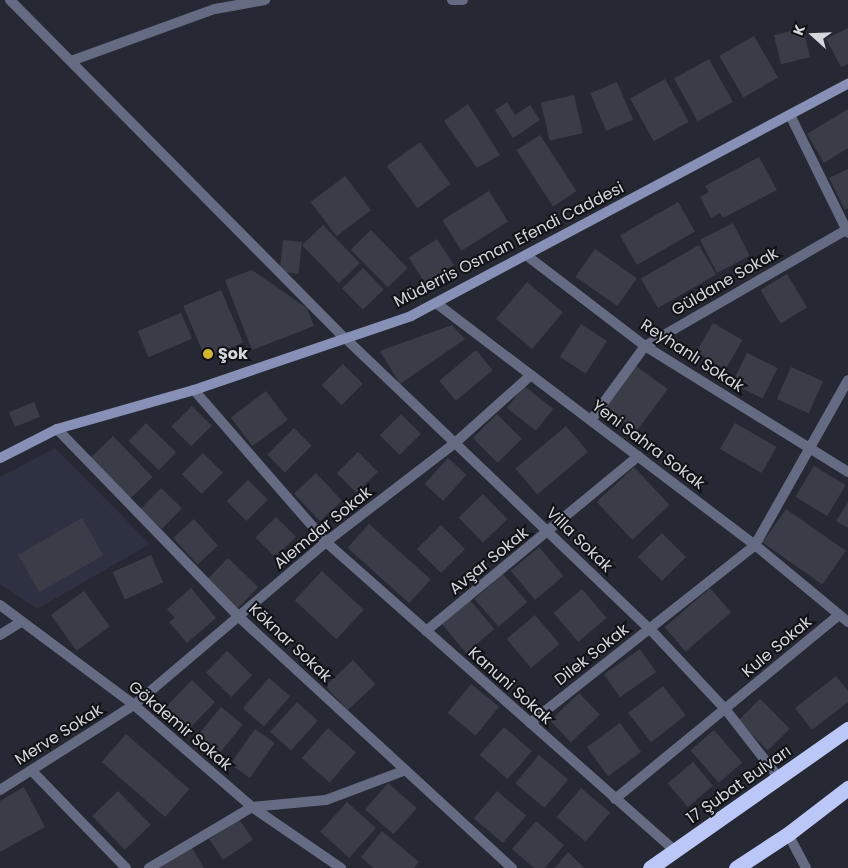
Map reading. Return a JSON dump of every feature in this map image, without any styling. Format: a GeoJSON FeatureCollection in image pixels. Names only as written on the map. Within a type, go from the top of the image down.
{"type":"FeatureCollection","features":[{"type":"Feature","properties":{"kind":"highway","name":"17 Şubat Bulvarı"},"geometry":{"type":"LineString","coordinates":[[650,868],[848,729]]}},
{"type":"Feature","properties":{"kind":"highway"},"geometry":{"type":"LineString","coordinates":[[736,868],[788,834],[848,788]]}},
{"type":"Feature","properties":{"kind":"main road","name":"Müderris Osman Efendi Caddesi"},"geometry":{"type":"LineString","coordinates":[[0,458],[57,429],[194,390],[344,337],[411,316],[848,84]]}},
{"type":"Feature","properties":{"kind":"street","name":"Villa Sokak"},"geometry":{"type":"LineString","coordinates":[[10,0],[344,337],[649,628],[726,710],[779,778]]}},
{"type":"Feature","properties":{"kind":"street"},"geometry":{"type":"LineString","coordinates":[[70,61],[215,9],[265,0]]}},
{"type":"Feature","properties":{"kind":"street"},"geometry":{"type":"LineString","coordinates":[[452,0],[464,0]]}},
{"type":"Feature","properties":{"kind":"street"},"geometry":{"type":"LineString","coordinates":[[790,115],[848,231]]}},
{"type":"Feature","properties":{"kind":"street","name":"Güldane Sokak"},"geometry":{"type":"LineString","coordinates":[[591,420],[645,346],[848,231]]}},
{"type":"Feature","properties":{"kind":"street","name":"Reyhanlı Sokak"},"geometry":{"type":"LineString","coordinates":[[526,255],[645,346],[848,472]]}},
{"type":"Feature","properties":{"kind":"street","name":"Yeni Sahra Sokak"},"geometry":{"type":"LineString","coordinates":[[436,303],[755,545],[839,615]]}},
{"type":"Feature","properties":{"kind":"street","name":"Alemdar Sokak"},"geometry":{"type":"LineString","coordinates":[[134,706],[326,542],[455,443],[531,375]]}},
{"type":"Feature","properties":{"kind":"street"},"geometry":{"type":"LineString","coordinates":[[755,545],[812,450],[848,380]]}},
{"type":"Feature","properties":{"kind":"street","name":"Kanuni Sokak"},"geometry":{"type":"LineString","coordinates":[[194,390],[326,542],[675,851]]}},
{"type":"Feature","properties":{"kind":"street","name":"Köknar Sokak"},"geometry":{"type":"LineString","coordinates":[[57,429],[239,617],[512,868]]}},
{"type":"Feature","properties":{"kind":"street","name":"Avşar Sokak"},"geometry":{"type":"LineString","coordinates":[[426,631],[549,532],[638,456]]}},
{"type":"Feature","properties":{"kind":"street","name":"Dilek Sokak"},"geometry":{"type":"LineString","coordinates":[[530,723],[755,545]]}},
{"type":"Feature","properties":{"kind":"street","name":"Gökdemir Sokak"},"geometry":{"type":"LineString","coordinates":[[0,605],[134,706],[252,807],[341,868]]}},
{"type":"Feature","properties":{"kind":"street"},"geometry":{"type":"LineString","coordinates":[[839,615],[848,622]]}},
{"type":"Feature","properties":{"kind":"street","name":"Kule Sokak"},"geometry":{"type":"LineString","coordinates":[[615,799],[726,710],[839,615]]}},
{"type":"Feature","properties":{"kind":"street"},"geometry":{"type":"LineString","coordinates":[[0,635],[21,622]]}},
{"type":"Feature","properties":{"kind":"street","name":"Merve Sokak"},"geometry":{"type":"LineString","coordinates":[[0,790],[134,706]]}},
{"type":"Feature","properties":{"kind":"street"},"geometry":{"type":"LineString","coordinates":[[149,868],[252,807],[326,800],[406,770]]}},
{"type":"Feature","properties":{"kind":"street"},"geometry":{"type":"LineString","coordinates":[[32,771],[126,868]]}},
{"type":"Feature","properties":{"kind":"street"},"geometry":{"type":"LineString","coordinates":[[788,834],[806,868]]}},
{"type":"Feature","properties":{"kind":"shaded area"},"geometry":{"type":"Polygon","coordinates":[[[55,448],[150,544],[37,609],[0,584],[0,477],[55,448]]]}},
{"type":"Feature","properties":{"kind":"building"},"geometry":{"type":"Polygon","coordinates":[[[803,28],[810,57],[781,64],[774,35],[803,28]]]}},
{"type":"Feature","properties":{"kind":"building"},"geometry":{"type":"Polygon","coordinates":[[[848,28],[848,64],[841,67],[826,39],[848,28]]]}},
{"type":"Feature","properties":{"kind":"building"},"geometry":{"type":"Polygon","coordinates":[[[754,36],[778,78],[743,98],[719,56],[754,36]]]}},
{"type":"Feature","properties":{"kind":"building"},"geometry":{"type":"Polygon","coordinates":[[[709,59],[733,102],[698,121],[674,78],[709,59]]]}},
{"type":"Feature","properties":{"kind":"building"},"geometry":{"type":"Polygon","coordinates":[[[665,79],[689,122],[654,141],[630,98],[665,79]]]}},
{"type":"Feature","properties":{"kind":"building"},"geometry":{"type":"Polygon","coordinates":[[[617,82],[633,120],[606,131],[590,93],[617,82]]]}},
{"type":"Feature","properties":{"kind":"building"},"geometry":{"type":"Polygon","coordinates":[[[574,95],[583,133],[550,141],[541,103],[574,95]]]}},
{"type":"Feature","properties":{"kind":"building"},"geometry":{"type":"Polygon","coordinates":[[[507,102],[515,115],[530,105],[540,120],[513,138],[495,110],[507,102]]]}},
{"type":"Feature","properties":{"kind":"building"},"geometry":{"type":"Polygon","coordinates":[[[468,104],[500,155],[477,168],[444,121],[468,104]]]}},
{"type":"Feature","properties":{"kind":"building"},"geometry":{"type":"Polygon","coordinates":[[[848,109],[848,148],[824,163],[807,134],[848,109]]]}},
{"type":"Feature","properties":{"kind":"building"},"geometry":{"type":"Polygon","coordinates":[[[540,135],[576,191],[553,206],[517,150],[540,135]]]}},
{"type":"Feature","properties":{"kind":"building"},"geometry":{"type":"Polygon","coordinates":[[[420,142],[451,184],[417,208],[387,166],[420,142]]]}},
{"type":"Feature","properties":{"kind":"building"},"geometry":{"type":"Polygon","coordinates":[[[759,157],[777,190],[723,218],[720,213],[711,218],[700,197],[709,192],[705,186],[759,157]]]}},
{"type":"Feature","properties":{"kind":"building"},"geometry":{"type":"Polygon","coordinates":[[[848,169],[848,208],[845,210],[829,178],[848,169]]]}},
{"type":"Feature","properties":{"kind":"building"},"geometry":{"type":"Polygon","coordinates":[[[345,176],[371,210],[337,236],[311,202],[345,176]]]}},
{"type":"Feature","properties":{"kind":"building"},"geometry":{"type":"Polygon","coordinates":[[[489,191],[508,222],[461,251],[442,220],[489,191]]]}},
{"type":"Feature","properties":{"kind":"building"},"geometry":{"type":"Polygon","coordinates":[[[678,202],[695,231],[637,265],[620,236],[678,202]]]}},
{"type":"Feature","properties":{"kind":"building"},"geometry":{"type":"Polygon","coordinates":[[[733,223],[750,256],[717,273],[700,240],[733,223]]]}},
{"type":"Feature","properties":{"kind":"building"},"geometry":{"type":"Polygon","coordinates":[[[323,225],[360,263],[339,283],[302,245],[323,225]]]}},
{"type":"Feature","properties":{"kind":"building"},"geometry":{"type":"Polygon","coordinates":[[[371,230],[408,268],[388,288],[351,249],[371,230]]]}},
{"type":"Feature","properties":{"kind":"building"},"geometry":{"type":"Polygon","coordinates":[[[437,239],[454,265],[425,284],[408,258],[437,239]]]}},
{"type":"Feature","properties":{"kind":"building"},"geometry":{"type":"Polygon","coordinates":[[[283,240],[302,242],[299,274],[280,272],[283,240]]]}},
{"type":"Feature","properties":{"kind":"building"},"geometry":{"type":"Polygon","coordinates":[[[699,245],[716,274],[658,308],[641,278],[699,245]]]}},
{"type":"Feature","properties":{"kind":"building"},"geometry":{"type":"Polygon","coordinates":[[[595,249],[637,278],[617,306],[575,277],[595,249]]]}},
{"type":"Feature","properties":{"kind":"building"},"geometry":{"type":"Polygon","coordinates":[[[363,268],[384,290],[363,310],[342,288],[363,268]]]}},
{"type":"Feature","properties":{"kind":"building"},"geometry":{"type":"Polygon","coordinates":[[[252,270],[307,308],[314,326],[252,350],[225,280],[252,270]]]}},
{"type":"Feature","properties":{"kind":"building"},"geometry":{"type":"Polygon","coordinates":[[[787,274],[807,307],[781,323],[760,290],[787,274]]]}},
{"type":"Feature","properties":{"kind":"building"},"geometry":{"type":"Polygon","coordinates":[[[527,282],[563,312],[532,349],[496,319],[527,282]]]}},
{"type":"Feature","properties":{"kind":"building"},"geometry":{"type":"Polygon","coordinates":[[[221,290],[243,342],[206,358],[183,306],[221,290]]]}},
{"type":"Feature","properties":{"kind":"building"},"geometry":{"type":"Polygon","coordinates":[[[181,313],[192,339],[149,357],[138,331],[181,313]]]}},
{"type":"Feature","properties":{"kind":"building"},"geometry":{"type":"Polygon","coordinates":[[[713,323],[742,340],[725,369],[696,352],[713,323]]]}},
{"type":"Feature","properties":{"kind":"building"},"geometry":{"type":"Polygon","coordinates":[[[581,324],[607,341],[586,374],[560,357],[581,324]]]}},
{"type":"Feature","properties":{"kind":"building"},"geometry":{"type":"Polygon","coordinates":[[[452,325],[465,339],[400,384],[380,351],[452,325]]]}},
{"type":"Feature","properties":{"kind":"building"},"geometry":{"type":"Polygon","coordinates":[[[476,350],[493,370],[456,401],[439,381],[476,350]]]}},
{"type":"Feature","properties":{"kind":"building"},"geometry":{"type":"Polygon","coordinates":[[[747,353],[778,368],[763,398],[732,384],[747,353]]]}},
{"type":"Feature","properties":{"kind":"building"},"geometry":{"type":"Polygon","coordinates":[[[343,364],[363,384],[342,405],[322,385],[343,364]]]}},
{"type":"Feature","properties":{"kind":"building"},"geometry":{"type":"Polygon","coordinates":[[[636,366],[668,389],[637,431],[605,408],[636,366]]]}},
{"type":"Feature","properties":{"kind":"building"},"geometry":{"type":"Polygon","coordinates":[[[791,367],[823,381],[809,413],[777,399],[791,367]]]}},
{"type":"Feature","properties":{"kind":"building"},"geometry":{"type":"Polygon","coordinates":[[[524,386],[553,409],[536,431],[507,408],[524,386]]]}},
{"type":"Feature","properties":{"kind":"building"},"geometry":{"type":"Polygon","coordinates":[[[266,391],[288,420],[253,446],[231,417],[266,391]]]}},
{"type":"Feature","properties":{"kind":"building"},"geometry":{"type":"Polygon","coordinates":[[[34,402],[40,417],[15,427],[9,412],[34,402]]]}},
{"type":"Feature","properties":{"kind":"building"},"geometry":{"type":"Polygon","coordinates":[[[192,406],[212,426],[191,446],[171,427],[192,406]]]}},
{"type":"Feature","properties":{"kind":"building"},"geometry":{"type":"Polygon","coordinates":[[[401,414],[421,434],[400,455],[380,435],[401,414]]]}},
{"type":"Feature","properties":{"kind":"building"},"geometry":{"type":"Polygon","coordinates":[[[497,414],[522,439],[498,463],[473,438],[497,414]]]}},
{"type":"Feature","properties":{"kind":"building"},"geometry":{"type":"Polygon","coordinates":[[[146,423],[176,452],[159,470],[129,441],[146,423]]]}},
{"type":"Feature","properties":{"kind":"building"},"geometry":{"type":"Polygon","coordinates":[[[735,423],[777,447],[762,473],[720,449],[735,423]]]}},
{"type":"Feature","properties":{"kind":"building"},"geometry":{"type":"Polygon","coordinates":[[[566,426],[588,452],[537,494],[515,468],[566,426]]]}},
{"type":"Feature","properties":{"kind":"building"},"geometry":{"type":"Polygon","coordinates":[[[294,428],[312,446],[285,473],[267,455],[294,428]]]}},
{"type":"Feature","properties":{"kind":"building"},"geometry":{"type":"Polygon","coordinates":[[[113,436],[153,477],[130,499],[90,458],[113,436]]]}},
{"type":"Feature","properties":{"kind":"building"},"geometry":{"type":"Polygon","coordinates":[[[358,452],[378,472],[357,493],[337,473],[358,452]]]}},
{"type":"Feature","properties":{"kind":"building"},"geometry":{"type":"Polygon","coordinates":[[[203,453],[223,473],[202,494],[182,474],[203,453]]]}},
{"type":"Feature","properties":{"kind":"building"},"geometry":{"type":"Polygon","coordinates":[[[448,458],[467,475],[443,501],[425,484],[448,458]]]}},
{"type":"Feature","properties":{"kind":"building"},"geometry":{"type":"Polygon","coordinates":[[[814,466],[846,485],[827,516],[795,497],[814,466]]]}},
{"type":"Feature","properties":{"kind":"building"},"geometry":{"type":"Polygon","coordinates":[[[634,467],[669,505],[632,540],[597,502],[634,467]]]}},
{"type":"Feature","properties":{"kind":"building"},"geometry":{"type":"Polygon","coordinates":[[[316,473],[342,501],[320,521],[294,493],[316,473]]]}},
{"type":"Feature","properties":{"kind":"building"},"geometry":{"type":"Polygon","coordinates":[[[248,480],[268,500],[247,521],[227,501],[248,480]]]}},
{"type":"Feature","properties":{"kind":"building"},"geometry":{"type":"Polygon","coordinates":[[[161,488],[182,508],[162,529],[141,509],[161,488]]]}},
{"type":"Feature","properties":{"kind":"building"},"geometry":{"type":"Polygon","coordinates":[[[483,494],[507,519],[483,543],[459,518],[483,494]]]}},
{"type":"Feature","properties":{"kind":"building"},"geometry":{"type":"Polygon","coordinates":[[[848,502],[848,528],[836,521],[848,502]]]}},
{"type":"Feature","properties":{"kind":"building"},"geometry":{"type":"Polygon","coordinates":[[[786,509],[846,551],[822,584],[762,543],[786,509]]]}},
{"type":"Feature","properties":{"kind":"building"},"geometry":{"type":"Polygon","coordinates":[[[276,517],[296,537],[275,557],[255,538],[276,517]]]}},
{"type":"Feature","properties":{"kind":"building"},"geometry":{"type":"Polygon","coordinates":[[[82,518],[104,555],[39,592],[18,555],[82,518]]]}},
{"type":"Feature","properties":{"kind":"building"},"geometry":{"type":"Polygon","coordinates":[[[194,519],[218,546],[197,564],[173,538],[194,519]]]}},
{"type":"Feature","properties":{"kind":"building"},"geometry":{"type":"Polygon","coordinates":[[[369,524],[431,580],[409,603],[348,548],[369,524]]]}},
{"type":"Feature","properties":{"kind":"building"},"geometry":{"type":"Polygon","coordinates":[[[441,525],[465,549],[441,573],[417,549],[441,525]]]}},
{"type":"Feature","properties":{"kind":"building"},"geometry":{"type":"Polygon","coordinates":[[[662,533],[686,557],[662,581],[638,557],[662,533]]]}},
{"type":"Feature","properties":{"kind":"building"},"geometry":{"type":"Polygon","coordinates":[[[539,547],[563,576],[535,600],[511,571],[539,547]]]}},
{"type":"Feature","properties":{"kind":"building"},"geometry":{"type":"Polygon","coordinates":[[[151,555],[163,582],[125,599],[113,572],[151,555]]]}},
{"type":"Feature","properties":{"kind":"building"},"geometry":{"type":"Polygon","coordinates":[[[228,558],[258,587],[237,609],[207,580],[228,558]]]}},
{"type":"Feature","properties":{"kind":"building"},"geometry":{"type":"Polygon","coordinates":[[[322,571],[364,610],[336,639],[295,600],[322,571]]]}},
{"type":"Feature","properties":{"kind":"building"},"geometry":{"type":"Polygon","coordinates":[[[503,574],[527,602],[499,627],[474,599],[503,574]]]}},
{"type":"Feature","properties":{"kind":"building"},"geometry":{"type":"Polygon","coordinates":[[[191,588],[216,618],[187,643],[169,622],[175,618],[167,609],[191,588]]]}},
{"type":"Feature","properties":{"kind":"building"},"geometry":{"type":"Polygon","coordinates":[[[710,588],[731,612],[686,652],[665,627],[710,588]]]}},
{"type":"Feature","properties":{"kind":"building"},"geometry":{"type":"Polygon","coordinates":[[[582,589],[606,618],[578,642],[554,613],[582,589]]]}},
{"type":"Feature","properties":{"kind":"building"},"geometry":{"type":"Polygon","coordinates":[[[84,591],[110,627],[77,651],[51,615],[84,591]]]}},
{"type":"Feature","properties":{"kind":"building"},"geometry":{"type":"Polygon","coordinates":[[[470,600],[494,629],[466,653],[442,624],[470,600]]]}},
{"type":"Feature","properties":{"kind":"building"},"geometry":{"type":"Polygon","coordinates":[[[535,615],[559,644],[531,668],[507,639],[535,615]]]}},
{"type":"Feature","properties":{"kind":"building"},"geometry":{"type":"Polygon","coordinates":[[[640,649],[656,672],[620,697],[604,674],[640,649]]]}},
{"type":"Feature","properties":{"kind":"building"},"geometry":{"type":"Polygon","coordinates":[[[227,651],[252,675],[231,697],[206,673],[227,651]]]}},
{"type":"Feature","properties":{"kind":"building"},"geometry":{"type":"Polygon","coordinates":[[[353,660],[376,684],[348,710],[325,686],[353,660]]]}},
{"type":"Feature","properties":{"kind":"building"},"geometry":{"type":"Polygon","coordinates":[[[836,676],[848,691],[848,702],[812,730],[795,708],[836,676]]]}},
{"type":"Feature","properties":{"kind":"building"},"geometry":{"type":"Polygon","coordinates":[[[269,678],[290,696],[264,727],[243,708],[269,678]]]}},
{"type":"Feature","properties":{"kind":"building"},"geometry":{"type":"Polygon","coordinates":[[[192,680],[215,702],[189,729],[166,707],[192,680]]]}},
{"type":"Feature","properties":{"kind":"building"},"geometry":{"type":"Polygon","coordinates":[[[471,684],[499,707],[476,735],[448,713],[471,684]]]}},
{"type":"Feature","properties":{"kind":"building"},"geometry":{"type":"Polygon","coordinates":[[[663,686],[686,715],[651,742],[628,713],[663,686]]]}},
{"type":"Feature","properties":{"kind":"building"},"geometry":{"type":"Polygon","coordinates":[[[579,693],[600,715],[571,742],[550,721],[579,693]]]}},
{"type":"Feature","properties":{"kind":"building"},"geometry":{"type":"Polygon","coordinates":[[[760,699],[790,729],[768,751],[738,721],[760,699]]]}},
{"type":"Feature","properties":{"kind":"building"},"geometry":{"type":"Polygon","coordinates":[[[297,702],[318,721],[291,750],[270,732],[297,702]]]}},
{"type":"Feature","properties":{"kind":"building"},"geometry":{"type":"Polygon","coordinates":[[[221,707],[243,725],[219,754],[197,737],[221,707]]]}},
{"type":"Feature","properties":{"kind":"building"},"geometry":{"type":"Polygon","coordinates":[[[620,723],[641,752],[608,776],[587,747],[620,723]]]}},
{"type":"Feature","properties":{"kind":"building"},"geometry":{"type":"Polygon","coordinates":[[[504,727],[532,751],[508,779],[480,755],[504,727]]]}},
{"type":"Feature","properties":{"kind":"building"},"geometry":{"type":"Polygon","coordinates":[[[328,728],[356,752],[330,782],[302,758],[328,728]]]}},
{"type":"Feature","properties":{"kind":"building"},"geometry":{"type":"Polygon","coordinates":[[[255,729],[275,743],[250,778],[230,764],[255,729]]]}},
{"type":"Feature","properties":{"kind":"building"},"geometry":{"type":"Polygon","coordinates":[[[714,730],[742,762],[719,783],[691,750],[714,730]]]}},
{"type":"Feature","properties":{"kind":"building"},"geometry":{"type":"Polygon","coordinates":[[[126,734],[189,789],[165,817],[102,762],[126,734]]]}},
{"type":"Feature","properties":{"kind":"building"},"geometry":{"type":"Polygon","coordinates":[[[539,755],[568,779],[544,808],[515,783],[539,755]]]}},
{"type":"Feature","properties":{"kind":"building"},"geometry":{"type":"Polygon","coordinates":[[[693,762],[713,786],[688,807],[668,783],[693,762]]]}},
{"type":"Feature","properties":{"kind":"building"},"geometry":{"type":"Polygon","coordinates":[[[388,783],[417,808],[394,834],[365,809],[388,783]]]}},
{"type":"Feature","properties":{"kind":"building"},"geometry":{"type":"Polygon","coordinates":[[[24,787],[45,827],[0,852],[0,801],[24,787]]]}},
{"type":"Feature","properties":{"kind":"building"},"geometry":{"type":"Polygon","coordinates":[[[581,788],[610,812],[586,842],[557,817],[581,788]]]}},
{"type":"Feature","properties":{"kind":"building"},"geometry":{"type":"Polygon","coordinates":[[[118,791],[151,825],[125,850],[92,816],[118,791]]]}},
{"type":"Feature","properties":{"kind":"building"},"geometry":{"type":"Polygon","coordinates":[[[497,791],[526,815],[503,843],[474,819],[497,791]]]}},
{"type":"Feature","properties":{"kind":"building"},"geometry":{"type":"Polygon","coordinates":[[[347,802],[376,828],[349,858],[320,832],[347,802]]]}},
{"type":"Feature","properties":{"kind":"building"},"geometry":{"type":"Polygon","coordinates":[[[239,819],[253,840],[223,860],[209,839],[239,819]]]}},
{"type":"Feature","properties":{"kind":"building"},"geometry":{"type":"Polygon","coordinates":[[[536,821],[564,845],[545,868],[534,868],[512,849],[536,821]]]}},
{"type":"Feature","properties":{"kind":"building"},"geometry":{"type":"Polygon","coordinates":[[[382,831],[419,862],[414,868],[373,868],[361,857],[382,831]]]}},
{"type":"Feature","properties":{"kind":"building"},"geometry":{"type":"Polygon","coordinates":[[[192,848],[204,868],[158,868],[192,848]]]}},
{"type":"Feature","properties":{"kind":"building"},"geometry":{"type":"Polygon","coordinates":[[[568,852],[584,868],[555,868],[568,852]]]}},
{"type":"Feature","properties":{"kind":"place","name":"Şok"},"geometry":{"type":"Point","coordinates":[208,354]}}]}
